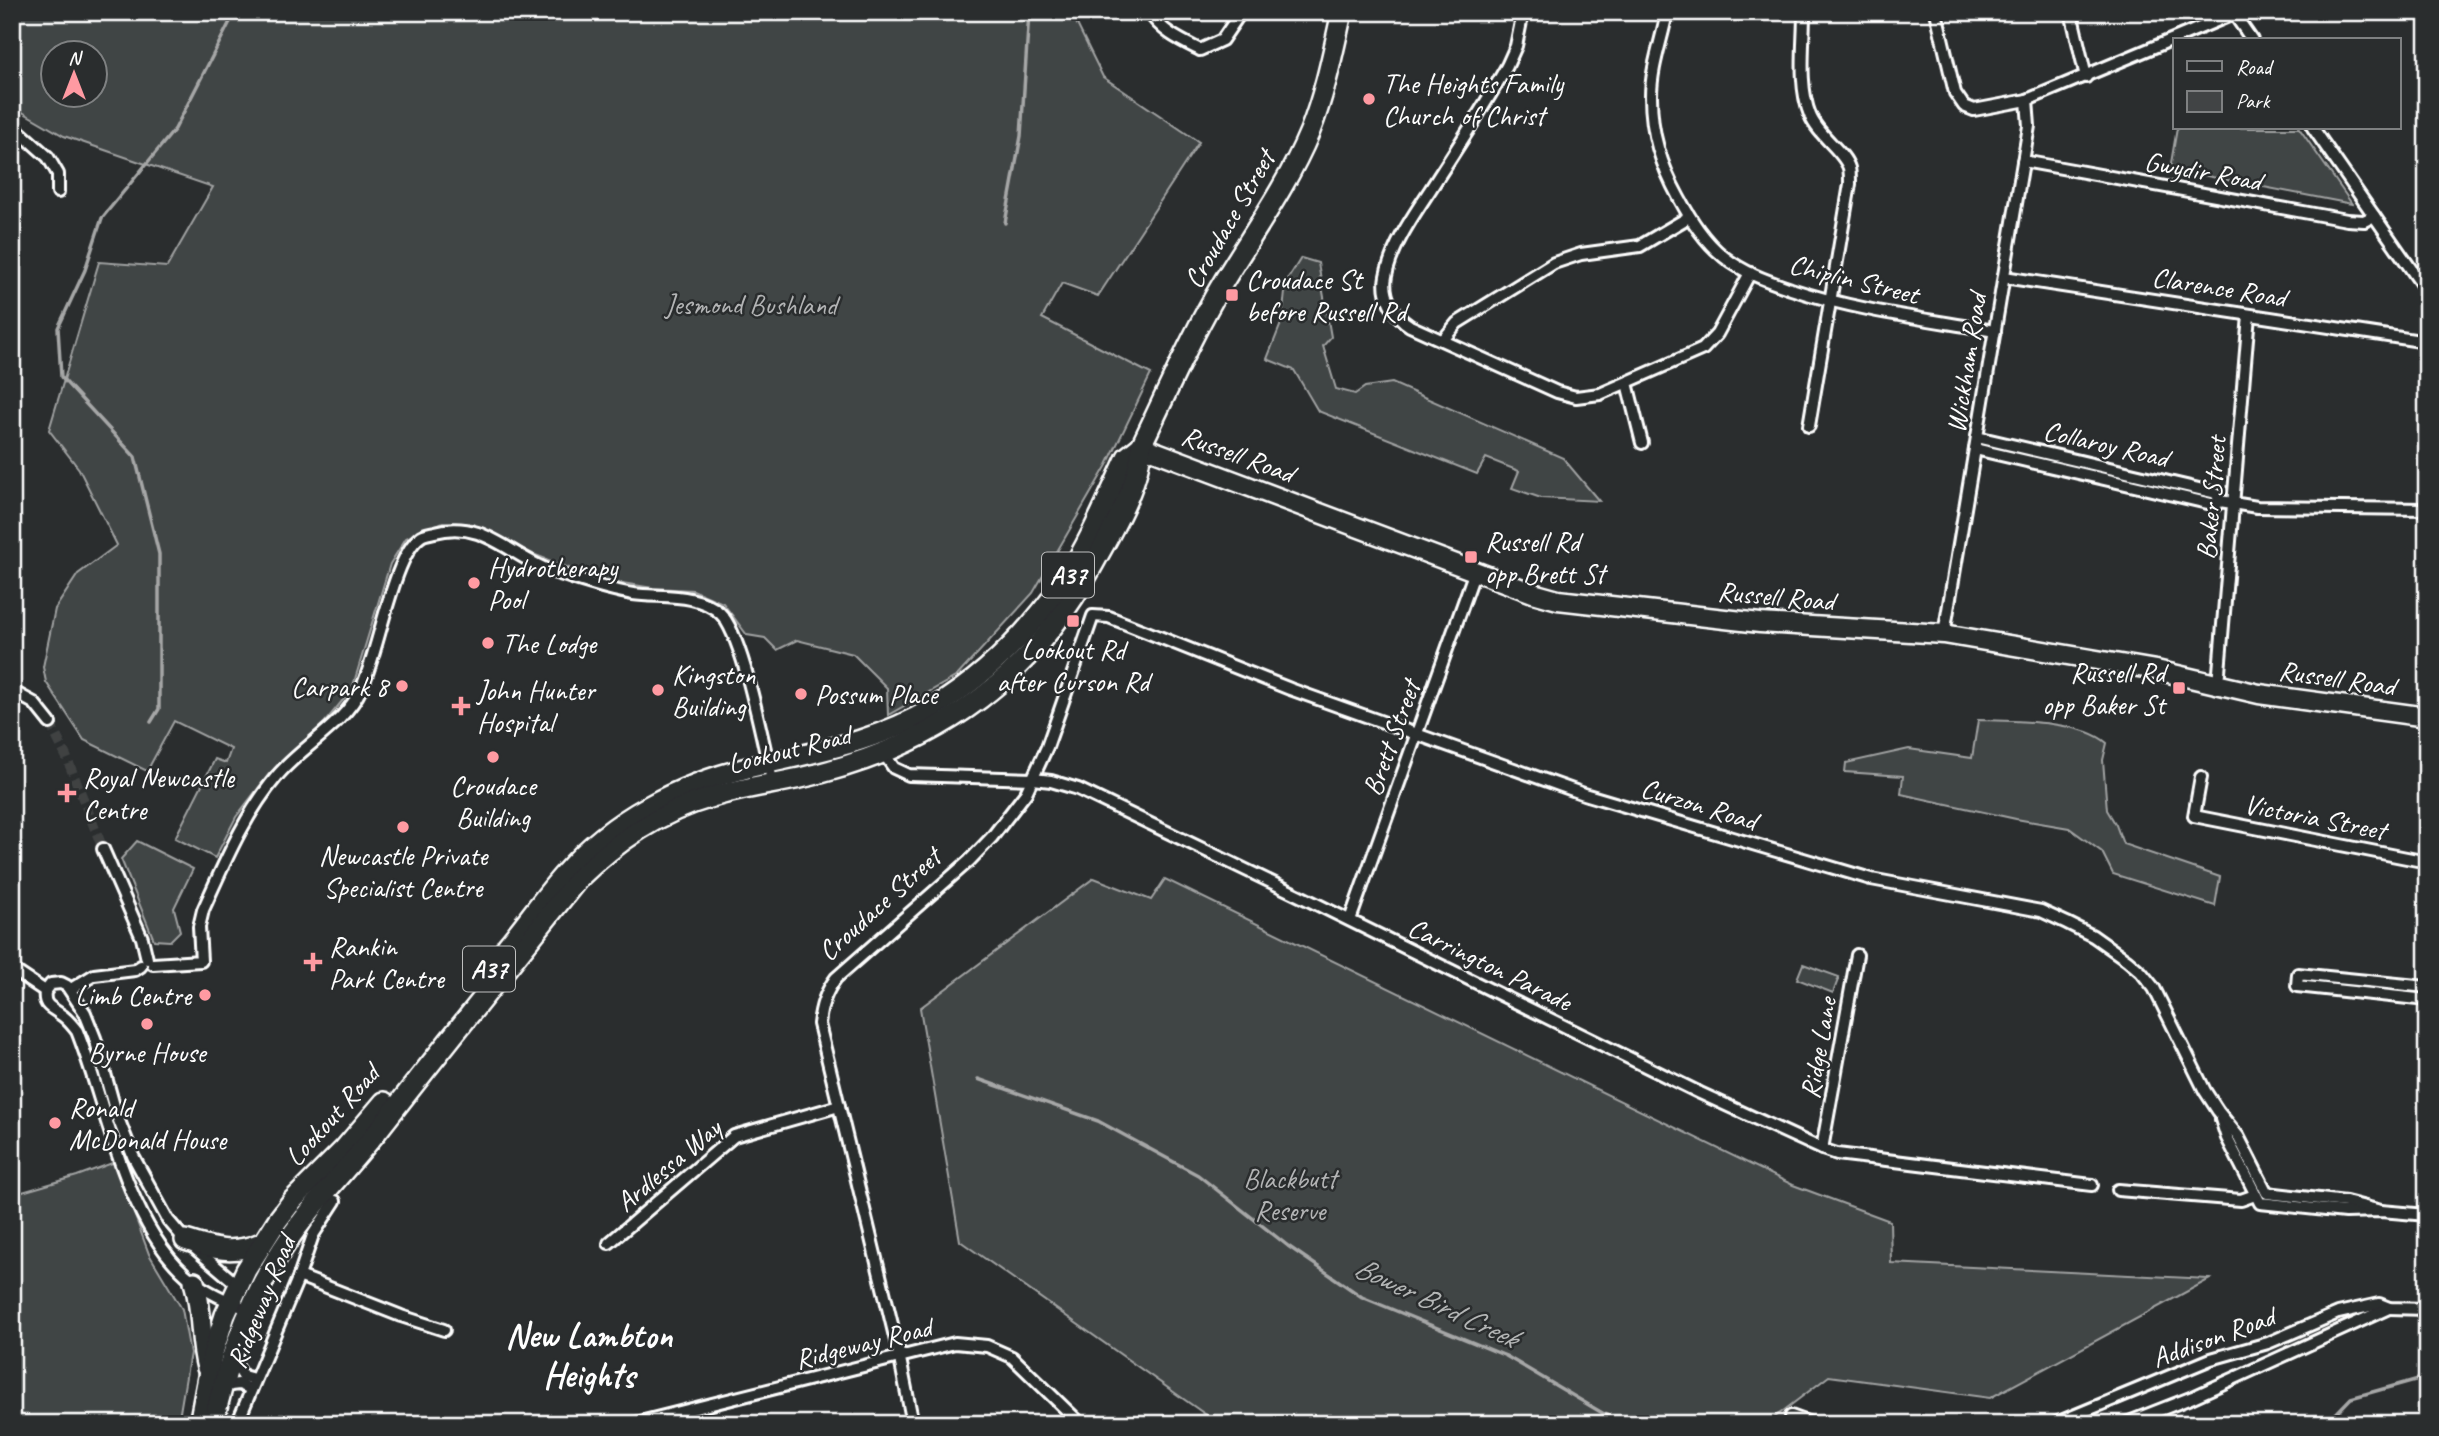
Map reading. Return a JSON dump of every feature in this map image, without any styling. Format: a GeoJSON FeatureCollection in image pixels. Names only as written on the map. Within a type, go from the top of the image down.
{"type":"FeatureCollection","features":[{"type":"Feature","properties":{"kind":"highway","name":"Croudace Street"},"geometry":{"type":"LineString","coordinates":[[1141,446],[1194,335],[1288,178],[1324,86],[1342,12]]}},
{"type":"Feature","properties":{"kind":"highway","name":"Lookout Road"},"geometry":{"type":"LineString","coordinates":[[213,1424],[215,1379],[231,1357],[253,1302],[296,1229],[376,1134],[578,879],[607,851],[670,811],[712,796],[820,773],[884,754],[939,727],[1016,669],[1044,639],[1083,582],[1141,465],[1141,446]]}},
{"type":"Feature","properties":{"kind":"highway","name":"Lookout Road"},"geometry":{"type":"LineString","coordinates":[[199,1424],[215,1379],[234,1294],[261,1243],[293,1200],[372,1118],[567,870],[628,818],[665,797],[708,779],[851,744],[892,729],[932,708],[967,684],[1008,649],[1036,619],[1058,588],[1128,457],[1141,446]]}},
{"type":"Feature","properties":{"kind":"highway"},"geometry":{"type":"LineString","coordinates":[[185,1240],[227,1251],[246,1249],[261,1243]]}},
{"type":"Feature","properties":{"kind":"highway"},"geometry":{"type":"LineString","coordinates":[[194,1282],[200,1303],[201,1345],[215,1379]]}},
{"type":"Feature","properties":{"kind":"main road","name":"Russell Road"},"geometry":{"type":"LineString","coordinates":[[1141,446],[1532,593],[1570,602],[1760,623],[1944,634],[2156,670],[2283,698],[2427,717]]}},
{"type":"Feature","properties":{"kind":"main road"},"geometry":{"type":"LineString","coordinates":[[1135,478],[1156,465],[1180,461]]}},
{"type":"Feature","properties":{"kind":"street"},"geometry":{"type":"LineString","coordinates":[[1149,12],[1173,37],[1200,50],[1222,40],[1241,12]]}},
{"type":"Feature","properties":{"kind":"street"},"geometry":{"type":"LineString","coordinates":[[1523,12],[1516,46],[1507,66],[1413,217],[1386,275],[1387,298],[1397,316],[1410,326],[1567,395],[1587,397],[1694,355],[1710,343],[1750,273]]}},
{"type":"Feature","properties":{"kind":"street","name":"Chiplin Street"},"geometry":{"type":"LineString","coordinates":[[1667,12],[1653,75],[1653,127],[1667,176],[1701,234],[1724,257],[1750,273],[1830,302],[1995,331]]}},
{"type":"Feature","properties":{"kind":"street"},"geometry":{"type":"LineString","coordinates":[[1804,12],[1804,82],[1809,112],[1820,132],[1846,162],[1850,173],[1809,426]]}},
{"type":"Feature","properties":{"kind":"street"},"geometry":{"type":"LineString","coordinates":[[1936,12],[1955,93],[1964,106],[1974,110],[2027,100],[2173,40]]}},
{"type":"Feature","properties":{"kind":"street"},"geometry":{"type":"LineString","coordinates":[[2071,12],[2086,77]]}},
{"type":"Feature","properties":{"kind":"street"},"geometry":{"type":"LineString","coordinates":[[2177,38],[2236,13],[2251,38]]}},
{"type":"Feature","properties":{"kind":"street","name":"Wickham Road"},"geometry":{"type":"LineString","coordinates":[[1944,634],[2030,118],[2027,100]]}},
{"type":"Feature","properties":{"kind":"street"},"geometry":{"type":"LineString","coordinates":[[12,125],[48,157],[58,174],[58,192]]}},
{"type":"Feature","properties":{"kind":"street"},"geometry":{"type":"LineString","coordinates":[[2314,130],[2427,292]]}},
{"type":"Feature","properties":{"kind":"street","name":"Gwydir Road"},"geometry":{"type":"LineString","coordinates":[[2023,162],[2347,220],[2364,221],[2374,216]]}},
{"type":"Feature","properties":{"kind":"street"},"geometry":{"type":"LineString","coordinates":[[1443,340],[1457,323],[1554,263],[1581,254],[1640,246],[1689,216]]}},
{"type":"Feature","properties":{"kind":"street","name":"Clarence Road"},"geometry":{"type":"LineString","coordinates":[[2004,277],[2427,342]]}},
{"type":"Feature","properties":{"kind":"street","name":"Baker Street"},"geometry":{"type":"LineString","coordinates":[[2218,684],[2249,315]]}},
{"type":"Feature","properties":{"kind":"street"},"geometry":{"type":"LineString","coordinates":[[1627,383],[1642,443]]}},
{"type":"Feature","properties":{"kind":"street","name":"Collaroy Road"},"geometry":{"type":"LineString","coordinates":[[1976,443],[2216,493],[2220,501],[2233,504],[2257,507],[2427,509]]}},
{"type":"Feature","properties":{"kind":"street"},"geometry":{"type":"LineString","coordinates":[[57,1011],[69,1007],[72,993],[94,975],[135,970],[147,963],[201,961],[199,927],[203,910],[250,812],[278,775],[333,725],[360,691],[375,653],[401,563],[420,536],[452,527],[470,530],[551,572],[605,589],[695,600],[721,614],[738,643],[773,784]]}},
{"type":"Feature","properties":{"kind":"street","name":"Brett Street"},"geometry":{"type":"LineString","coordinates":[[1350,920],[1475,572]]}},
{"type":"Feature","properties":{"kind":"street","name":"Curzon Road"},"geometry":{"type":"LineString","coordinates":[[1093,616],[1109,617],[1290,689],[1584,794],[1871,879],[2041,911],[2067,923],[2093,936],[2141,972],[2154,988],[2218,1111],[2227,1138],[2255,1195]]}},
{"type":"Feature","properties":{"kind":"street","name":"Croudace Street"},"geometry":{"type":"LineString","coordinates":[[913,1424],[900,1357],[819,1024],[821,1007],[826,991],[836,978],[969,861],[992,837],[1026,793],[1046,747],[1093,616]]}},
{"type":"Feature","properties":{"kind":"street"},"geometry":{"type":"LineString","coordinates":[[12,691],[34,703],[50,723]]}},
{"type":"Feature","properties":{"kind":"street","name":"Carrington Parade"},"geometry":{"type":"LineString","coordinates":[[884,754],[894,768],[909,775],[1033,779],[1078,789],[1700,1093],[1822,1149],[1837,1154],[2092,1185]]}},
{"type":"Feature","properties":{"kind":"street","name":"Victoria Street"},"geometry":{"type":"LineString","coordinates":[[2201,778],[2194,816],[2427,862]]}},
{"type":"Feature","properties":{"kind":"street"},"geometry":{"type":"LineString","coordinates":[[103,849],[142,938],[147,963]]}},
{"type":"Feature","properties":{"kind":"street","name":"Ridge Lane"},"geometry":{"type":"LineString","coordinates":[[1822,1149],[1857,955]]}},
{"type":"Feature","properties":{"kind":"street"},"geometry":{"type":"LineString","coordinates":[[12,969],[45,990]]}},
{"type":"Feature","properties":{"kind":"street"},"geometry":{"type":"LineString","coordinates":[[2427,987],[2298,974],[2297,986],[2427,1000]]}},
{"type":"Feature","properties":{"kind":"street"},"geometry":{"type":"LineString","coordinates":[[51,984],[65,984],[85,1013],[116,1112],[133,1156],[168,1220],[234,1294],[253,1302],[194,1282],[177,1266],[149,1228],[104,1115],[77,1031],[46,1004],[45,990],[51,984]]}},
{"type":"Feature","properties":{"kind":"street","name":"Ardlessa Way"},"geometry":{"type":"LineString","coordinates":[[609,1243],[734,1136],[839,1106]]}},
{"type":"Feature","properties":{"kind":"street","name":"Curzon Road"},"geometry":{"type":"LineString","coordinates":[[2218,1111],[2238,1136],[2267,1194],[2346,1202],[2381,1211]]}},
{"type":"Feature","properties":{"kind":"street"},"geometry":{"type":"LineString","coordinates":[[2118,1190],[2241,1200],[2255,1195],[2260,1202],[2345,1212],[2381,1211],[2427,1215]]}},
{"type":"Feature","properties":{"kind":"street","name":"Ridgeway Road"},"geometry":{"type":"LineString","coordinates":[[237,1424],[299,1276],[313,1235],[335,1201]]}},
{"type":"Feature","properties":{"kind":"street"},"geometry":{"type":"LineString","coordinates":[[299,1276],[444,1330]]}},
{"type":"Feature","properties":{"kind":"street","name":"Addison Road"},"geometry":{"type":"LineString","coordinates":[[2054,1424],[2211,1359],[2268,1343],[2338,1314],[2379,1304],[2389,1308],[2427,1309]]}},
{"type":"Feature","properties":{"kind":"street","name":"Addison Road"},"geometry":{"type":"LineString","coordinates":[[2124,1424],[2193,1397],[2389,1308]]}},
{"type":"Feature","properties":{"kind":"street","name":"Ridgeway Road"},"geometry":{"type":"LineString","coordinates":[[632,1424],[955,1343],[988,1346],[1012,1357],[1081,1424]]}},
{"type":"Feature","properties":{"kind":"street"},"geometry":{"type":"LineString","coordinates":[[231,1357],[243,1376],[253,1384]]}},
{"type":"Feature","properties":{"kind":"street"},"geometry":{"type":"LineString","coordinates":[[215,1379],[253,1384]]}},
{"type":"Feature","properties":{"kind":"street"},"geometry":{"type":"LineString","coordinates":[[1791,1416],[1813,1424]]}},
{"type":"Feature","properties":{"kind":"green space","name":"Jesmond Bushland"},"geometry":{"type":"Polygon","coordinates":[[[12,12],[1071,12],[1103,77],[1199,142],[1098,296],[1062,283],[1042,318],[1151,374],[1107,465],[1033,593],[957,676],[888,715],[887,688],[853,654],[797,640],[777,650],[765,638],[747,635],[723,603],[693,590],[653,588],[597,579],[533,554],[472,524],[443,522],[406,538],[390,564],[352,689],[325,722],[269,774],[236,817],[215,858],[175,838],[215,759],[226,763],[231,749],[174,721],[147,771],[84,740],[46,682],[43,667],[55,609],[78,574],[117,545],[79,469],[49,430],[99,262],[167,267],[213,187],[64,136],[12,106],[12,12]]]}},
{"type":"Feature","properties":{"kind":"green space"},"geometry":{"type":"Polygon","coordinates":[[[2177,130],[2300,130],[2352,204],[2170,169],[2177,130]]]}},
{"type":"Feature","properties":{"kind":"green space"},"geometry":{"type":"Polygon","coordinates":[[[1301,258],[1318,263],[1331,337],[1323,346],[1336,389],[1355,394],[1365,387],[1392,383],[1563,458],[1599,501],[1541,498],[1512,488],[1519,471],[1486,458],[1477,474],[1318,411],[1294,370],[1267,359],[1282,321],[1286,282],[1301,258]]]}},
{"type":"Feature","properties":{"kind":"green space"},"geometry":{"type":"Polygon","coordinates":[[[1978,720],[2064,726],[2095,735],[2107,743],[2103,760],[2107,810],[2123,844],[2220,877],[2215,906],[2113,874],[2102,852],[2069,828],[1901,794],[1903,776],[1845,772],[1846,763],[1909,749],[1972,758],[1978,720]]]}},
{"type":"Feature","properties":{"kind":"green space"},"geometry":{"type":"Polygon","coordinates":[[[137,841],[193,869],[174,908],[180,931],[170,941],[154,940],[121,859],[137,841]]]}},
{"type":"Feature","properties":{"kind":"green space","name":"Blackbutt Reserve"},"geometry":{"type":"Polygon","coordinates":[[[1094,878],[1151,900],[1165,879],[1793,1185],[1890,1221],[1891,1263],[2210,1279],[1990,1398],[1829,1376],[1766,1424],[1219,1424],[960,1241],[920,1008],[1094,878]]]}},
{"type":"Feature","properties":{"kind":"green space"},"geometry":{"type":"Polygon","coordinates":[[[1803,964],[1839,977],[1833,993],[1797,979],[1803,964]]]}},
{"type":"Feature","properties":{"kind":"green space"},"geometry":{"type":"Polygon","coordinates":[[[115,1162],[149,1254],[182,1309],[190,1353],[178,1424],[12,1424],[12,1195],[115,1162]]]}},
{"type":"Feature","properties":{"kind":"waterway"},"geometry":{"type":"LineString","coordinates":[[151,722],[159,709],[159,554],[135,457],[61,377],[58,328],[85,270],[102,218],[175,129],[235,12]]}},
{"type":"Feature","properties":{"kind":"waterway"},"geometry":{"type":"LineString","coordinates":[[1005,223],[1021,136],[1029,12]]}},
{"type":"Feature","properties":{"kind":"waterway","name":"Bower Bird Creek"},"geometry":{"type":"LineString","coordinates":[[978,1079],[1098,1121],[1198,1175],[1288,1246],[1362,1297],[1506,1356],[1621,1424]]}},
{"type":"Feature","properties":{"kind":"waterway","name":"Bower Bird Creek"},"geometry":{"type":"LineString","coordinates":[[2326,1424],[2351,1398],[2422,1378]]}},
{"type":"Feature","properties":{"kind":"tunnel"},"geometry":{"type":"LineString","coordinates":[[50,723],[103,849]]}},
{"type":"Feature","properties":{"kind":"place","name":"The Heights Family Church of Christ"},"geometry":{"type":"Point","coordinates":[1369,99]}},
{"type":"Feature","properties":{"kind":"place","name":"Croudace St before Russell Rd"},"geometry":{"type":"Point","coordinates":[1232,295]}},
{"type":"Feature","properties":{"kind":"place","name":"Russell Rd opp Brett St"},"geometry":{"type":"Point","coordinates":[1471,557]}},
{"type":"Feature","properties":{"kind":"place","name":"Hydrotherapy Pool"},"geometry":{"type":"Point","coordinates":[474,583]}},
{"type":"Feature","properties":{"kind":"place","name":"Lookout Rd after Curson Rd"},"geometry":{"type":"Point","coordinates":[1073,621]}},
{"type":"Feature","properties":{"kind":"place","name":"The Lodge"},"geometry":{"type":"Point","coordinates":[488,643]}},
{"type":"Feature","properties":{"kind":"place","name":"Carpark 8"},"geometry":{"type":"Point","coordinates":[402,686]}},
{"type":"Feature","properties":{"kind":"place","name":"Russell Rd opp Baker St"},"geometry":{"type":"Point","coordinates":[2179,688]}},
{"type":"Feature","properties":{"kind":"place","name":"Kingston Building"},"geometry":{"type":"Point","coordinates":[658,690]}},
{"type":"Feature","properties":{"kind":"place","name":"Possum Place"},"geometry":{"type":"Point","coordinates":[801,694]}},
{"type":"Feature","properties":{"kind":"place","name":"John Hunter Hospital"},"geometry":{"type":"Point","coordinates":[461,706]}},
{"type":"Feature","properties":{"kind":"place","name":"Croudace Building"},"geometry":{"type":"Point","coordinates":[493,757]}},
{"type":"Feature","properties":{"kind":"place","name":"Royal Newcastle Centre"},"geometry":{"type":"Point","coordinates":[67,793]}},
{"type":"Feature","properties":{"kind":"place","name":"Newcastle Private Specialist Centre"},"geometry":{"type":"Point","coordinates":[403,827]}},
{"type":"Feature","properties":{"kind":"place","name":"Rankin Park Centre"},"geometry":{"type":"Point","coordinates":[313,962]}},
{"type":"Feature","properties":{"kind":"place","name":"Limb Centre"},"geometry":{"type":"Point","coordinates":[205,995]}},
{"type":"Feature","properties":{"kind":"place","name":"Byrne House"},"geometry":{"type":"Point","coordinates":[147,1024]}},
{"type":"Feature","properties":{"kind":"place","name":"Ronald McDonald House"},"geometry":{"type":"Point","coordinates":[55,1123]}},
{"type":"Feature","properties":{"kind":"district","name":"New Lambton Heights"},"geometry":{"type":"Point","coordinates":[589,1355]}}]}
